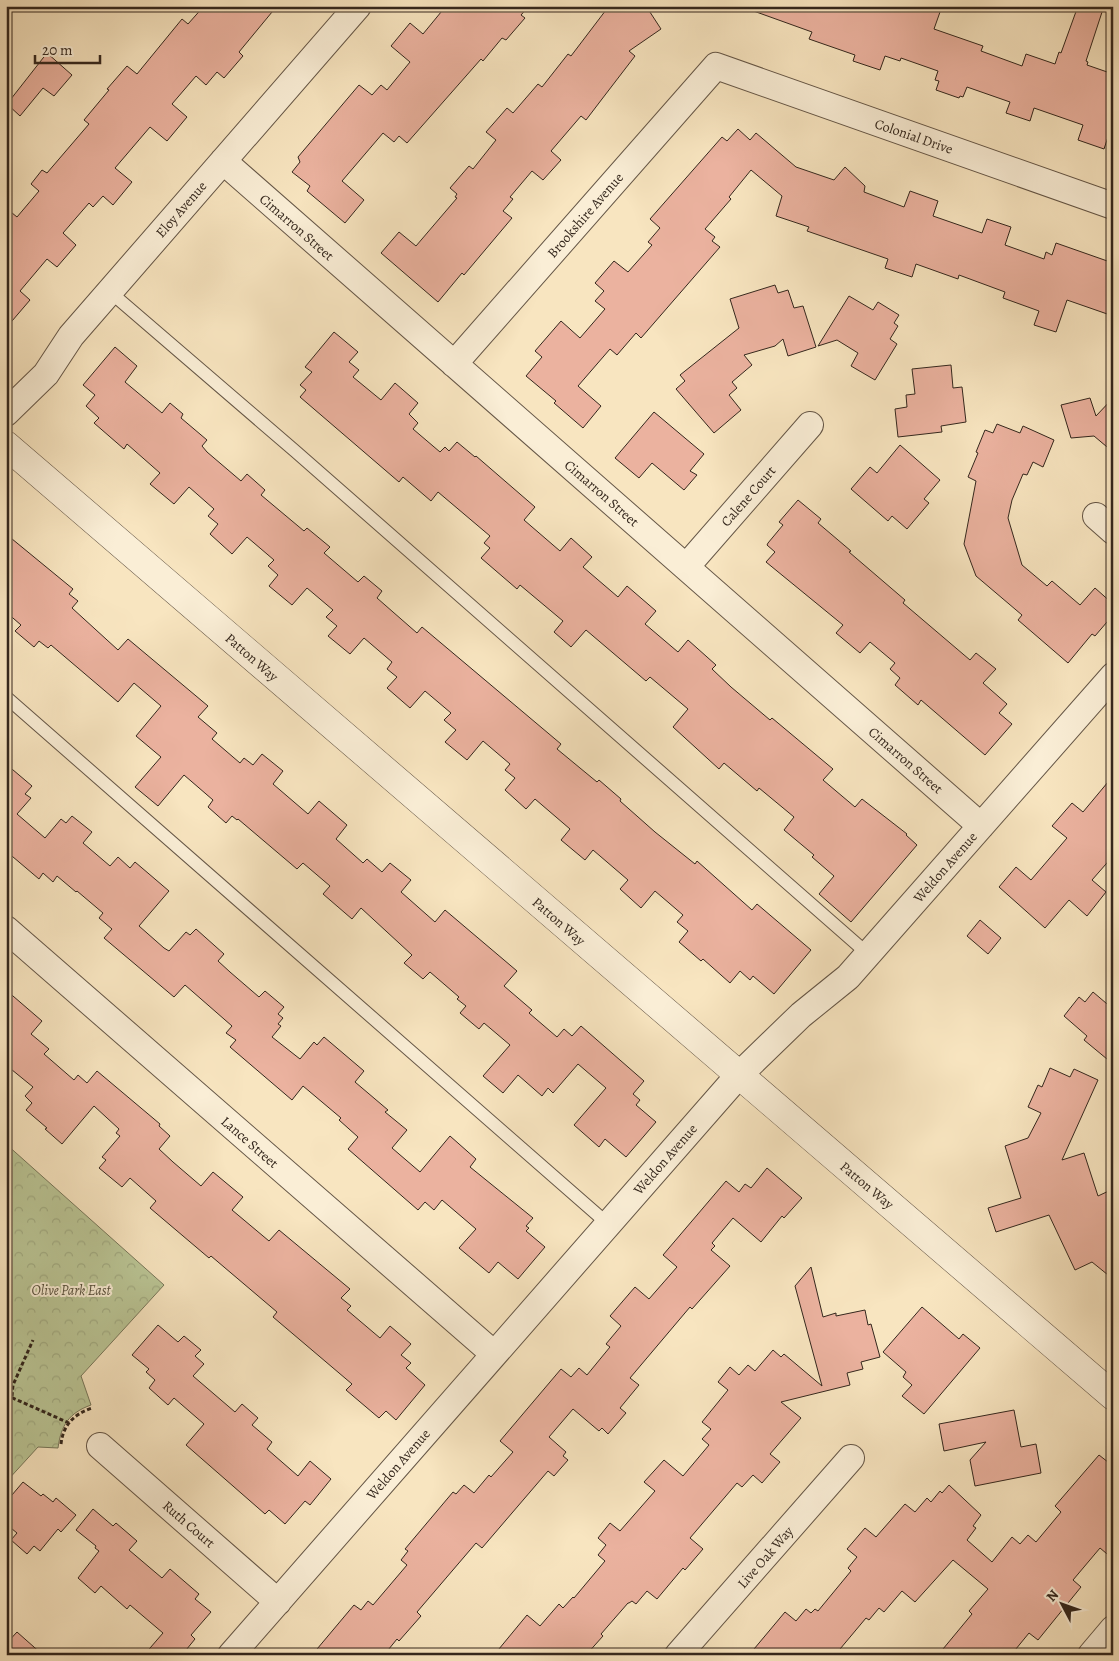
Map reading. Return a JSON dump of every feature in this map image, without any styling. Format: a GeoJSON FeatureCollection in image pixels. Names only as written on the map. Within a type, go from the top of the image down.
{"type":"FeatureCollection","features":[{"type":"Feature","properties":{"kind":"street","name":"Eloy Avenue"},"geometry":{"type":"LineString","coordinates":[[6,413],[46,374],[71,336],[109,291],[358,6]]}},
{"type":"Feature","properties":{"kind":"street","name":"Colonial Drive"},"geometry":{"type":"LineString","coordinates":[[716,66],[1113,206]]}},
{"type":"Feature","properties":{"kind":"street","name":"Brookshire Avenue"},"geometry":{"type":"LineString","coordinates":[[454,364],[716,66]]}},
{"type":"Feature","properties":{"kind":"street","name":"Cimarron Street"},"geometry":{"type":"LineString","coordinates":[[222,161],[981,826]]}},
{"type":"Feature","properties":{"kind":"street","name":"Calene Court"},"geometry":{"type":"LineString","coordinates":[[686,567],[810,425]]}},
{"type":"Feature","properties":{"kind":"street","name":"Patton Way"},"geometry":{"type":"LineString","coordinates":[[6,445],[738,1076],[1113,1396]]}},
{"type":"Feature","properties":{"kind":"street","name":"Weldon Avenue"},"geometry":{"type":"LineString","coordinates":[[231,1655],[738,1076],[801,1016],[848,977],[1113,676]]}},
{"type":"Feature","properties":{"kind":"street","name":"Lance Street"},"geometry":{"type":"LineString","coordinates":[[6,930],[494,1354]]}},
{"type":"Feature","properties":{"kind":"street","name":"Ruth Court"},"geometry":{"type":"LineString","coordinates":[[100,1446],[278,1602]]}},
{"type":"Feature","properties":{"kind":"street","name":"Live Oak Way"},"geometry":{"type":"LineString","coordinates":[[678,1655],[851,1458]]}},
{"type":"Feature","properties":{"kind":"street"},"geometry":{"type":"LineString","coordinates":[[1091,1655],[1113,1628]]}},
{"type":"Feature","properties":{"kind":"lane"},"geometry":{"type":"LineString","coordinates":[[109,291],[295,451],[868,954]]}},
{"type":"Feature","properties":{"kind":"lane"},"geometry":{"type":"LineString","coordinates":[[6,697],[608,1224]]}},
{"type":"Feature","properties":{"kind":"path"},"geometry":{"type":"LineString","coordinates":[[12,1396],[13,1385],[33,1340]]}},
{"type":"Feature","properties":{"kind":"path"},"geometry":{"type":"LineString","coordinates":[[6,1395],[12,1396],[69,1423]]}},
{"type":"Feature","properties":{"kind":"path"},"geometry":{"type":"LineString","coordinates":[[60,1444],[69,1423],[77,1414],[92,1408]]}},
{"type":"Feature","properties":{"kind":"green space","name":"Olive Park East"},"geometry":{"type":"Polygon","coordinates":[[[6,1144],[164,1285],[81,1376],[91,1405],[77,1412],[67,1421],[61,1433],[58,1448],[38,1447],[6,1482],[6,1144]]]}},
{"type":"Feature","properties":{"kind":"building"},"geometry":{"type":"Polygon","coordinates":[[[204,6],[277,6],[239,52],[243,56],[224,78],[217,72],[206,85],[196,76],[172,104],[187,117],[167,141],[150,127],[115,168],[132,182],[113,205],[103,196],[93,207],[89,203],[63,233],[76,245],[57,267],[47,259],[20,291],[30,300],[6,328],[6,208],[17,217],[39,191],[31,184],[42,170],[47,173],[89,124],[84,120],[127,66],[137,74],[182,19],[188,24],[204,6]]]}},
{"type":"Feature","properties":{"kind":"building"},"geometry":{"type":"Polygon","coordinates":[[[446,6],[529,6],[521,15],[525,18],[506,40],[502,38],[483,61],[481,59],[407,143],[399,136],[394,142],[383,133],[342,181],[364,200],[345,223],[307,191],[310,186],[292,172],[300,162],[298,157],[359,85],[372,95],[381,85],[387,90],[410,62],[391,46],[410,23],[423,34],[446,6]]]}},
{"type":"Feature","properties":{"kind":"building"},"geometry":{"type":"Polygon","coordinates":[[[609,6],[646,6],[661,29],[629,51],[635,56],[586,120],[581,116],[551,151],[561,160],[543,180],[532,171],[510,197],[513,199],[503,211],[512,218],[464,275],[462,273],[438,302],[381,253],[399,232],[416,246],[457,198],[455,197],[457,194],[450,188],[469,166],[473,169],[496,140],[486,132],[507,108],[513,113],[538,84],[542,87],[568,54],[571,56],[609,6]]]}},
{"type":"Feature","properties":{"kind":"building"},"geometry":{"type":"Polygon","coordinates":[[[748,6],[857,6],[871,11],[872,6],[922,6],[940,12],[934,29],[983,46],[981,51],[1022,66],[1026,54],[1055,64],[1059,52],[1061,53],[1078,6],[1104,6],[1086,61],[1088,62],[1087,65],[1113,74],[1113,136],[1109,134],[1104,149],[1078,140],[1083,125],[1034,108],[1030,121],[1006,113],[1010,102],[967,87],[963,97],[960,96],[959,98],[936,90],[939,81],[935,80],[938,71],[901,58],[900,61],[885,56],[880,70],[853,61],[855,55],[809,39],[812,32],[748,9],[748,6]]]}},
{"type":"Feature","properties":{"kind":"building"},"geometry":{"type":"Polygon","coordinates":[[[47,53],[72,75],[54,96],[43,88],[20,116],[7,104],[47,53]]]}},
{"type":"Feature","properties":{"kind":"building"},"geometry":{"type":"Polygon","coordinates":[[[738,129],[750,140],[756,133],[796,167],[834,180],[845,167],[865,186],[864,192],[904,207],[910,191],[938,201],[933,216],[982,233],[987,219],[1011,227],[1005,245],[1044,259],[1046,252],[1052,255],[1056,243],[1113,263],[1113,316],[1067,300],[1056,332],[1034,325],[1039,311],[1003,298],[1005,292],[959,275],[958,279],[916,264],[912,277],[885,268],[888,259],[807,231],[809,227],[776,216],[782,196],[751,170],[729,197],[731,199],[705,229],[715,237],[712,241],[720,247],[641,338],[636,333],[617,355],[610,349],[578,386],[601,406],[583,428],[554,403],[556,401],[526,376],[542,357],[535,351],[561,321],[580,338],[605,309],[595,301],[604,291],[595,283],[614,261],[628,272],[652,245],[648,242],[660,228],[650,219],[722,137],[727,141],[738,129]]]}},
{"type":"Feature","properties":{"kind":"building"},"geometry":{"type":"Polygon","coordinates":[[[775,285],[778,293],[788,290],[794,308],[803,306],[816,347],[788,356],[783,339],[775,346],[744,355],[752,365],[732,382],[737,388],[729,395],[741,410],[714,433],[676,389],[685,381],[680,375],[739,328],[730,299],[775,285]]]}},
{"type":"Feature","properties":{"kind":"building"},"geometry":{"type":"Polygon","coordinates":[[[849,296],[873,310],[878,302],[899,315],[894,323],[898,326],[890,339],[897,344],[875,380],[851,366],[858,353],[837,340],[818,346],[849,296]]]}},
{"type":"Feature","properties":{"kind":"building"},"geometry":{"type":"Polygon","coordinates":[[[334,332],[358,352],[349,362],[359,370],[353,377],[381,400],[395,383],[418,403],[409,414],[418,423],[413,429],[440,452],[445,447],[449,451],[457,442],[476,456],[535,507],[524,520],[560,551],[571,538],[592,557],[583,567],[618,597],[627,586],[656,611],[645,624],[678,652],[688,640],[716,665],[712,669],[731,687],[770,720],[772,718],[833,769],[823,780],[855,807],[862,799],[907,834],[917,845],[851,922],[819,894],[834,876],[812,857],[814,855],[784,830],[794,817],[759,788],[757,791],[724,763],[719,769],[673,727],[688,709],[650,677],[646,681],[586,630],[571,647],[554,632],[563,621],[520,585],[517,589],[481,558],[490,548],[484,543],[490,536],[438,492],[431,501],[403,477],[399,482],[300,397],[306,390],[300,385],[312,372],[305,367],[334,332]]]}},
{"type":"Feature","properties":{"kind":"building"},"geometry":{"type":"Polygon","coordinates":[[[115,347],[137,366],[125,382],[162,413],[170,403],[183,414],[181,418],[207,440],[202,446],[207,452],[241,481],[247,474],[265,490],[261,495],[304,531],[307,528],[330,547],[324,553],[358,582],[364,576],[382,591],[377,598],[417,633],[422,627],[561,744],[557,749],[597,782],[599,780],[655,832],[695,864],[697,861],[752,910],[757,904],[811,950],[774,994],[753,976],[750,980],[740,971],[730,983],[703,959],[701,961],[679,942],[688,931],[677,922],[683,915],[655,891],[641,908],[620,889],[628,880],[593,850],[585,860],[561,840],[570,829],[535,799],[526,809],[505,790],[515,778],[505,770],[510,764],[483,741],[467,760],[445,742],[456,730],[444,720],[451,713],[425,691],[410,708],[387,688],[397,677],[387,669],[392,662],[364,638],[350,654],[328,636],[337,626],[326,617],[333,610],[307,588],[292,605],[269,586],[278,575],[268,566],[274,560],[247,537],[232,554],[210,534],[218,524],[208,516],[214,509],[189,487],[174,504],[150,484],[160,473],[127,444],[124,449],[94,423],[99,418],[86,406],[95,395],[83,385],[115,347]]]}},
{"type":"Feature","properties":{"kind":"building"},"geometry":{"type":"Polygon","coordinates":[[[951,365],[953,388],[962,387],[966,422],[941,426],[942,432],[898,437],[895,409],[907,407],[906,395],[915,394],[912,369],[951,365]]]}},
{"type":"Feature","properties":{"kind":"building"},"geometry":{"type":"Polygon","coordinates":[[[1090,398],[1096,416],[1113,398],[1113,452],[1094,436],[1071,438],[1061,405],[1090,398]]]}},
{"type":"Feature","properties":{"kind":"building"},"geometry":{"type":"Polygon","coordinates":[[[654,412],[704,454],[690,471],[697,475],[684,490],[652,463],[639,478],[615,458],[654,412]]]}},
{"type":"Feature","properties":{"kind":"building"},"geometry":{"type":"Polygon","coordinates":[[[997,424],[1020,433],[1023,426],[1054,440],[1043,467],[1033,462],[1027,475],[1023,474],[1012,500],[1008,518],[1022,565],[1047,586],[1052,581],[1080,605],[1095,588],[1113,604],[1113,615],[1095,636],[1092,634],[1068,663],[1018,620],[1022,615],[976,576],[964,544],[976,481],[968,477],[985,430],[993,433],[997,424]]]}},
{"type":"Feature","properties":{"kind":"building"},"geometry":{"type":"Polygon","coordinates":[[[900,445],[940,480],[924,499],[929,503],[907,529],[892,516],[888,521],[851,489],[870,467],[877,473],[900,445]]]}},
{"type":"Feature","properties":{"kind":"building"},"geometry":{"type":"Polygon","coordinates":[[[798,500],[821,519],[818,523],[851,551],[849,552],[905,600],[903,603],[970,660],[976,653],[996,669],[983,683],[1007,704],[999,713],[1012,724],[985,755],[921,700],[918,705],[895,685],[900,678],[890,669],[895,663],[870,642],[860,653],[836,633],[843,625],[766,562],[775,552],[767,545],[768,543],[783,525],[779,522],[798,500]]]}},
{"type":"Feature","properties":{"kind":"building"},"geometry":{"type":"Polygon","coordinates":[[[6,534],[73,589],[69,594],[78,601],[72,608],[118,650],[128,639],[208,706],[198,717],[217,733],[212,739],[240,763],[244,758],[253,765],[262,754],[283,771],[273,784],[308,814],[319,801],[347,825],[336,839],[363,863],[367,859],[382,872],[390,863],[411,880],[401,892],[435,922],[445,910],[517,971],[504,986],[532,1010],[529,1013],[557,1037],[564,1029],[572,1036],[581,1026],[644,1081],[633,1094],[640,1100],[636,1105],[656,1122],[626,1157],[605,1139],[599,1147],[574,1125],[606,1088],[578,1064],[553,1093],[548,1088],[542,1096],[518,1075],[503,1093],[483,1076],[510,1045],[484,1023],[479,1029],[460,1013],[466,1006],[457,999],[459,997],[430,972],[423,979],[404,963],[412,955],[361,908],[352,919],[323,894],[330,886],[303,863],[297,869],[238,819],[232,816],[226,823],[208,807],[213,800],[184,775],[158,806],[135,787],[161,757],[136,736],[161,706],[134,683],[118,702],[51,645],[48,648],[39,641],[34,647],[15,631],[21,625],[6,612],[6,534]]]}},
{"type":"Feature","properties":{"kind":"building"},"geometry":{"type":"Polygon","coordinates":[[[6,764],[32,786],[25,794],[31,798],[17,814],[45,838],[61,819],[66,823],[72,816],[92,832],[83,843],[110,866],[118,857],[130,868],[135,862],[169,891],[139,926],[164,948],[169,951],[186,932],[190,935],[196,929],[224,954],[218,961],[230,972],[259,997],[265,991],[284,1007],[278,1014],[283,1018],[278,1024],[281,1026],[272,1037],[300,1059],[314,1042],[317,1045],[324,1037],[364,1071],[355,1082],[388,1110],[385,1112],[407,1130],[392,1148],[420,1172],[450,1136],[476,1159],[470,1167],[533,1218],[526,1226],[529,1228],[526,1231],[545,1247],[518,1279],[498,1262],[489,1273],[459,1248],[476,1229],[442,1200],[434,1210],[425,1202],[418,1210],[348,1149],[358,1137],[339,1120],[341,1118],[303,1086],[292,1100],[230,1047],[236,1040],[226,1033],[232,1026],[185,985],[174,997],[104,938],[112,929],[99,918],[103,913],[77,891],[57,876],[53,882],[43,873],[39,879],[6,851],[6,764]]]}},
{"type":"Feature","properties":{"kind":"building"},"geometry":{"type":"Polygon","coordinates":[[[1113,776],[1113,856],[1092,880],[1106,892],[1087,916],[1069,900],[1045,928],[999,887],[1016,867],[1031,880],[1067,838],[1052,826],[1072,803],[1083,812],[1113,776]]]}},
{"type":"Feature","properties":{"kind":"building"},"geometry":{"type":"Polygon","coordinates":[[[980,920],[1001,938],[988,954],[967,936],[980,920]]]}},
{"type":"Feature","properties":{"kind":"building"},"geometry":{"type":"Polygon","coordinates":[[[6,990],[42,1021],[31,1034],[49,1049],[44,1054],[74,1080],[78,1075],[87,1083],[97,1071],[160,1124],[159,1126],[170,1136],[159,1149],[173,1162],[201,1186],[213,1172],[243,1197],[232,1210],[269,1241],[279,1230],[350,1289],[341,1298],[351,1306],[347,1310],[380,1338],[390,1326],[411,1344],[401,1355],[411,1363],[406,1368],[425,1385],[396,1420],[386,1411],[379,1418],[346,1390],[352,1384],[273,1317],[277,1312],[211,1256],[209,1258],[150,1208],[156,1201],[130,1178],[122,1187],[99,1168],[106,1160],[102,1157],[120,1136],[116,1133],[119,1129],[94,1106],[62,1144],[26,1110],[32,1103],[25,1096],[33,1087],[6,1065],[6,990]]]}},
{"type":"Feature","properties":{"kind":"building"},"geometry":{"type":"Polygon","coordinates":[[[1093,992],[1113,1009],[1113,1064],[1084,1040],[1087,1036],[1064,1016],[1079,997],[1085,1002],[1093,992]]]}},
{"type":"Feature","properties":{"kind":"building"},"geometry":{"type":"Polygon","coordinates":[[[1050,1068],[1070,1077],[1074,1069],[1098,1080],[1062,1160],[1084,1153],[1098,1196],[1113,1189],[1113,1279],[1092,1262],[1075,1270],[1049,1215],[996,1232],[988,1208],[1021,1198],[1005,1146],[1028,1138],[1041,1113],[1028,1107],[1038,1085],[1042,1087],[1050,1068]]]}},
{"type":"Feature","properties":{"kind":"building"},"geometry":{"type":"Polygon","coordinates":[[[767,1168],[802,1198],[784,1218],[782,1216],[761,1242],[733,1218],[712,1243],[715,1246],[711,1250],[730,1266],[692,1309],[690,1307],[630,1378],[639,1385],[620,1408],[626,1413],[608,1434],[602,1428],[599,1431],[573,1409],[549,1437],[566,1452],[563,1456],[568,1460],[554,1476],[548,1471],[482,1548],[476,1543],[417,1612],[421,1616],[399,1641],[397,1639],[384,1655],[312,1655],[354,1605],[361,1610],[368,1601],[373,1605],[407,1565],[401,1560],[408,1551],[405,1549],[453,1492],[456,1494],[464,1485],[474,1493],[489,1475],[491,1477],[513,1452],[500,1441],[561,1369],[571,1377],[579,1368],[587,1375],[610,1347],[606,1344],[621,1326],[610,1316],[635,1287],[649,1299],[677,1267],[663,1255],[726,1181],[739,1192],[745,1184],[751,1188],[767,1168]]]}},
{"type":"Feature","properties":{"kind":"building"},"geometry":{"type":"Polygon","coordinates":[[[811,1267],[823,1317],[836,1313],[836,1316],[865,1310],[868,1325],[871,1324],[880,1357],[861,1362],[863,1369],[847,1373],[850,1385],[781,1402],[801,1418],[770,1454],[780,1462],[762,1483],[753,1475],[742,1487],[737,1483],[690,1538],[703,1549],[685,1570],[683,1568],[657,1599],[647,1591],[636,1604],[632,1601],[628,1603],[601,1634],[603,1636],[586,1655],[494,1655],[527,1615],[540,1626],[559,1604],[563,1608],[574,1598],[605,1561],[598,1555],[606,1545],[598,1538],[610,1523],[620,1531],[655,1491],[644,1482],[664,1460],[683,1476],[709,1445],[702,1439],[711,1429],[702,1422],[728,1390],[718,1382],[730,1367],[739,1375],[748,1365],[755,1371],[773,1350],[781,1357],[784,1354],[822,1386],[795,1286],[811,1267]]]}},
{"type":"Feature","properties":{"kind":"building"},"geometry":{"type":"Polygon","coordinates":[[[922,1307],[959,1339],[963,1334],[980,1348],[924,1414],[902,1396],[912,1385],[903,1377],[906,1372],[883,1352],[922,1307]]]}},
{"type":"Feature","properties":{"kind":"building"},"geometry":{"type":"Polygon","coordinates":[[[158,1325],[178,1342],[184,1336],[201,1350],[195,1356],[204,1364],[193,1376],[235,1412],[242,1404],[258,1418],[252,1425],[272,1442],[267,1449],[298,1476],[310,1461],[331,1479],[310,1505],[305,1501],[285,1524],[269,1510],[265,1514],[186,1445],[204,1424],[174,1398],[168,1405],[149,1388],[155,1380],[146,1372],[149,1369],[132,1355],[158,1325]]]}},
{"type":"Feature","properties":{"kind":"building"},"geometry":{"type":"Polygon","coordinates":[[[1014,1410],[1021,1447],[1036,1444],[1041,1473],[975,1486],[970,1460],[986,1442],[944,1451],[939,1424],[1014,1410]]]}},
{"type":"Feature","properties":{"kind":"building"},"geometry":{"type":"Polygon","coordinates":[[[1099,1455],[1113,1466],[1113,1559],[1100,1548],[1073,1580],[1081,1587],[1038,1640],[1029,1633],[1011,1655],[938,1655],[972,1614],[969,1611],[988,1589],[953,1560],[915,1602],[902,1591],[884,1612],[879,1608],[869,1620],[866,1618],[835,1655],[749,1655],[785,1612],[796,1621],[806,1609],[811,1613],[815,1609],[818,1611],[851,1571],[848,1568],[857,1557],[847,1549],[865,1528],[876,1537],[905,1504],[915,1512],[927,1498],[931,1502],[940,1491],[942,1493],[949,1485],[981,1515],[973,1526],[976,1528],[967,1540],[992,1562],[1012,1537],[1020,1544],[1028,1535],[1036,1542],[1061,1512],[1055,1506],[1099,1455]]]}},
{"type":"Feature","properties":{"kind":"building"},"geometry":{"type":"Polygon","coordinates":[[[23,1482],[41,1496],[43,1494],[53,1502],[56,1498],[76,1515],[61,1532],[58,1529],[40,1551],[34,1546],[27,1554],[11,1540],[17,1533],[6,1524],[6,1502],[23,1482]]]}},
{"type":"Feature","properties":{"kind":"building"},"geometry":{"type":"Polygon","coordinates":[[[93,1509],[113,1526],[116,1523],[137,1541],[129,1550],[162,1578],[170,1569],[199,1594],[195,1599],[211,1612],[191,1635],[195,1639],[182,1655],[144,1655],[163,1633],[130,1605],[127,1609],[101,1586],[95,1593],[78,1578],[99,1551],[95,1548],[96,1546],[76,1530],[93,1509]]]}},
{"type":"Feature","properties":{"kind":"building"},"geometry":{"type":"Polygon","coordinates":[[[17,1632],[43,1655],[6,1655],[6,1644],[17,1632]]]}}]}
